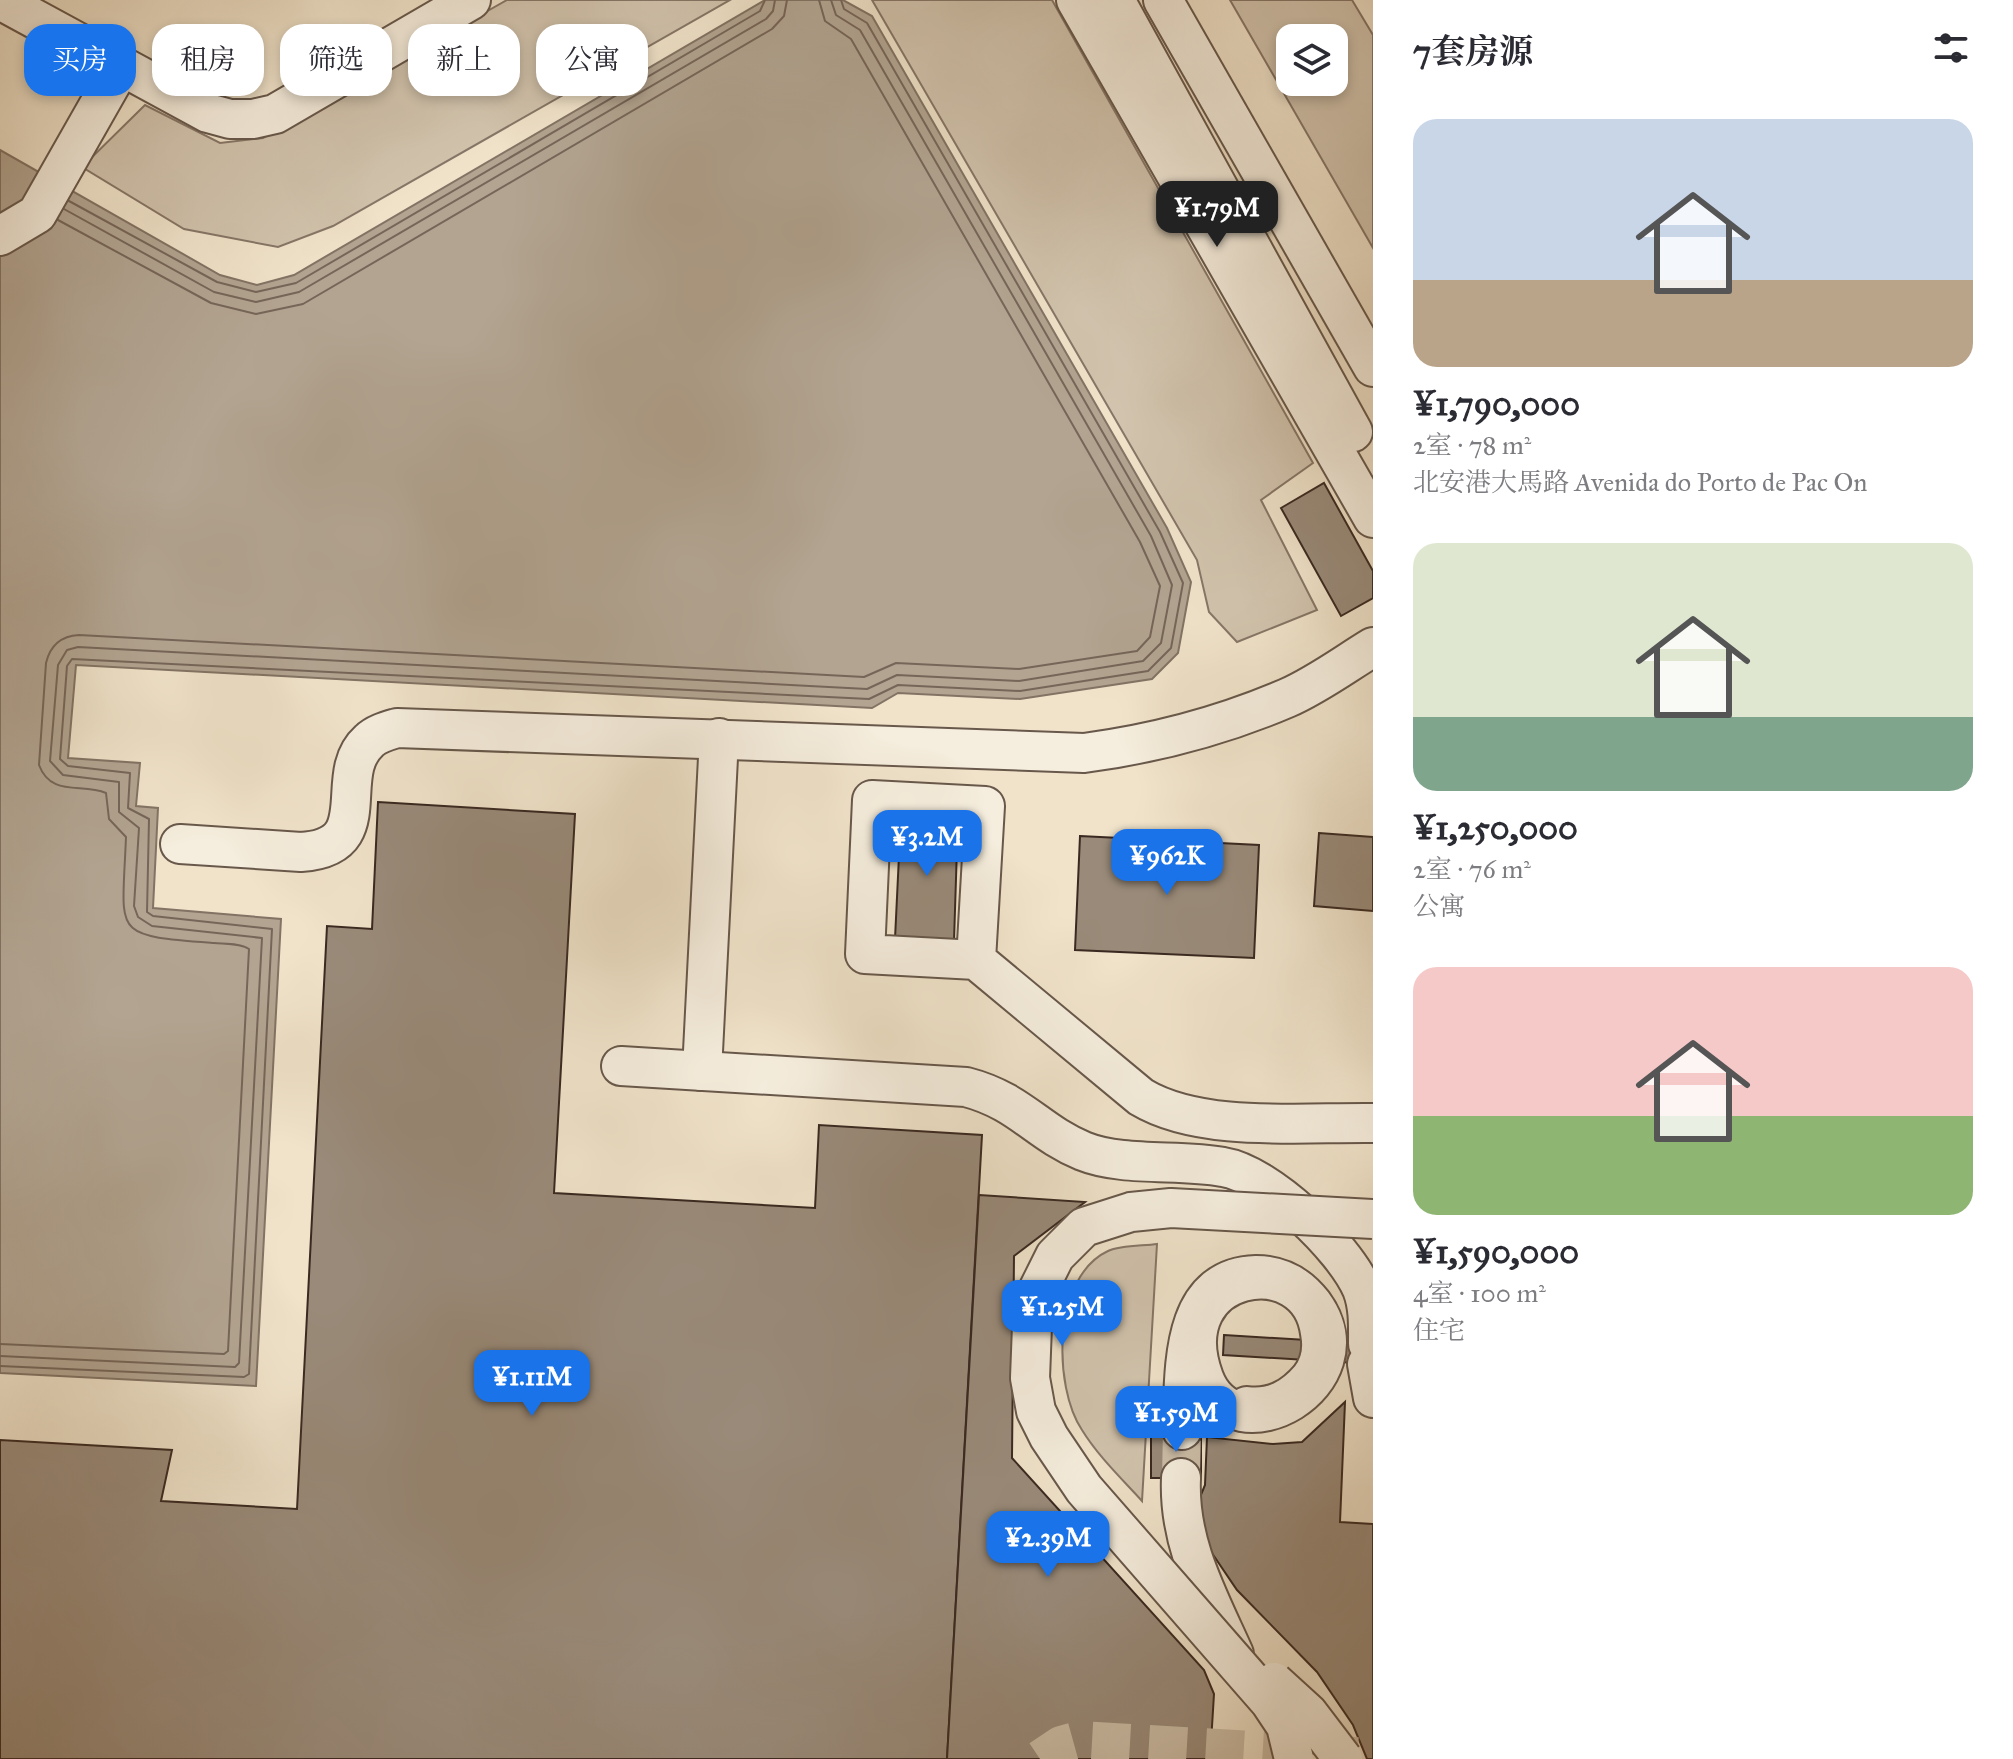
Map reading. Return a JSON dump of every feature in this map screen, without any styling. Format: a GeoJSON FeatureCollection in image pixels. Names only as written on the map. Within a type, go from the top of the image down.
{"type":"FeatureCollection","features":[{"type":"Feature","properties":{"kind":"street"},"geometry":{"type":"LineString","coordinates":[[0,0],[42,24]]}},
{"type":"Feature","properties":{"kind":"street"},"geometry":{"type":"LineString","coordinates":[[136,76],[208,113],[230,119],[253,119],[275,114],[471,0]]}},
{"type":"Feature","properties":{"kind":"street"},"geometry":{"type":"LineString","coordinates":[[1076,0],[1373,518]]}},
{"type":"Feature","properties":{"kind":"street"},"geometry":{"type":"LineString","coordinates":[[1115,0],[1373,468]]}},
{"type":"Feature","properties":{"kind":"street"},"geometry":{"type":"LineString","coordinates":[[1163,0],[1373,367]]}},
{"type":"Feature","properties":{"kind":"street"},"geometry":{"type":"LineString","coordinates":[[0,236],[37,214],[104,96]]}},
{"type":"Feature","properties":{"kind":"street"},"geometry":{"type":"LineString","coordinates":[[180,844],[301,852],[319,851],[334,843],[346,831],[359,753],[367,742],[397,728],[1041,752],[1097,751],[1192,730],[1290,697],[1373,647]]}},
{"type":"Feature","properties":{"kind":"street"},"geometry":{"type":"LineString","coordinates":[[702,1071],[719,738]]}},
{"type":"Feature","properties":{"kind":"street"},"geometry":{"type":"LineString","coordinates":[[976,960],[985,806],[872,800],[865,954],[976,960],[1141,1097],[1163,1109],[1205,1119],[1373,1123]]}},
{"type":"Feature","properties":{"kind":"street"},"geometry":{"type":"LineString","coordinates":[[621,1066],[966,1087],[1010,1102],[1060,1139],[1098,1156],[1243,1171],[1274,1192],[1348,1266],[1366,1306],[1369,1369]]}},
{"type":"Feature","properties":{"kind":"street"},"geometry":{"type":"LineString","coordinates":[[1294,1759],[1286,1726],[1241,1666],[1084,1489],[1049,1437],[1036,1411],[1030,1378],[1033,1300],[1055,1256],[1084,1227],[1131,1212],[1171,1208],[1373,1219]]}},
{"type":"Feature","properties":{"kind":"street"},"geometry":{"type":"LineString","coordinates":[[1182,1430],[1190,1333],[1200,1303],[1221,1284],[1244,1275],[1266,1275],[1288,1282],[1305,1293],[1324,1329],[1326,1349],[1321,1369],[1311,1386],[1296,1400],[1278,1409],[1258,1413],[1238,1410],[1232,1403]]}},
{"type":"Feature","properties":{"kind":"street"},"geometry":{"type":"LineString","coordinates":[[1181,1478],[1180,1504],[1192,1562],[1241,1666],[1280,1685],[1308,1713],[1343,1759]]}},
{"type":"Feature","properties":{"kind":"shaded area"},"geometry":{"type":"Polygon","coordinates":[[[507,0],[730,0],[648,47],[648,24],[536,24],[536,96],[561,96],[333,226],[278,247],[184,229],[82,167],[145,105],[220,143],[263,138],[337,96],[392,96],[392,65],[408,56],[408,96],[520,96],[520,24],[465,24],[507,0]]]}},
{"type":"Feature","properties":{"kind":"shaded area"},"geometry":{"type":"Polygon","coordinates":[[[872,0],[1052,0],[1313,463],[1261,500],[1317,610],[1237,642],[1209,612],[1197,560],[872,0]]]}},
{"type":"Feature","properties":{"kind":"shaded area"},"geometry":{"type":"Polygon","coordinates":[[[1230,0],[1352,0],[1373,35],[1373,248],[1285,96],[1348,96],[1348,24],[1276,24],[1276,80],[1230,0]]]}},
{"type":"Feature","properties":{"kind":"shaded area"},"geometry":{"type":"Polygon","coordinates":[[[1157,1244],[1142,1501],[1095,1449],[1072,1411],[1066,1388],[1063,1334],[1076,1284],[1090,1264],[1113,1249],[1157,1244]]]}},
{"type":"Feature","properties":{"kind":"water"},"geometry":{"type":"Polygon","coordinates":[[[765,0],[843,0],[872,16],[1167,528],[1191,582],[1178,653],[1152,679],[1020,699],[898,693],[872,708],[76,665],[68,758],[140,763],[136,806],[158,808],[153,908],[281,919],[256,1386],[0,1373],[0,150],[220,275],[257,285],[294,275],[601,96],[648,96],[648,68],[765,0]]]}},
{"type":"Feature","properties":{"kind":"building"},"geometry":{"type":"Polygon","coordinates":[[[1324,483],[1373,571],[1373,598],[1341,616],[1281,508],[1324,483]]]}},
{"type":"Feature","properties":{"kind":"building"},"geometry":{"type":"Polygon","coordinates":[[[378,802],[575,814],[554,1193],[815,1208],[819,1125],[982,1135],[947,1759],[0,1759],[0,1440],[172,1450],[161,1501],[297,1509],[327,926],[372,929],[378,802]]]}},
{"type":"Feature","properties":{"kind":"building"},"geometry":{"type":"Polygon","coordinates":[[[901,814],[958,816],[954,941],[895,939],[901,814]]]}},
{"type":"Feature","properties":{"kind":"building"},"geometry":{"type":"Polygon","coordinates":[[[1319,833],[1373,837],[1373,911],[1314,906],[1319,833]]]}},
{"type":"Feature","properties":{"kind":"building"},"geometry":{"type":"Polygon","coordinates":[[[1080,836],[1259,845],[1254,958],[1075,950],[1080,836]]]}},
{"type":"Feature","properties":{"kind":"building"},"geometry":{"type":"Polygon","coordinates":[[[979,1195],[1085,1202],[1014,1256],[1012,1458],[1204,1670],[1214,1694],[1210,1759],[947,1759],[979,1195]]]}},
{"type":"Feature","properties":{"kind":"building"},"geometry":{"type":"Polygon","coordinates":[[[1224,1335],[1373,1344],[1373,1364],[1223,1355],[1224,1335]]]}},
{"type":"Feature","properties":{"kind":"building"},"geometry":{"type":"Polygon","coordinates":[[[1345,1402],[1340,1522],[1373,1524],[1373,1759],[1367,1759],[1353,1725],[1317,1672],[1237,1590],[1199,1534],[1198,1502],[1205,1485],[1207,1437],[1273,1444],[1302,1442],[1345,1402]]]}},
{"type":"Feature","properties":{"kind":"building"},"geometry":{"type":"Polygon","coordinates":[[[1151,1429],[1201,1430],[1201,1478],[1151,1478],[1151,1429]]]}},
{"type":"Feature","properties":{"kind":"tunnel"},"geometry":{"type":"LineString","coordinates":[[1181,1478],[1182,1430]]}},
{"type":"Feature","properties":{"kind":"tunnel"},"geometry":{"type":"LineString","coordinates":[[1040,1759],[1061,1745],[1079,1740],[1373,1757]]}}]}
